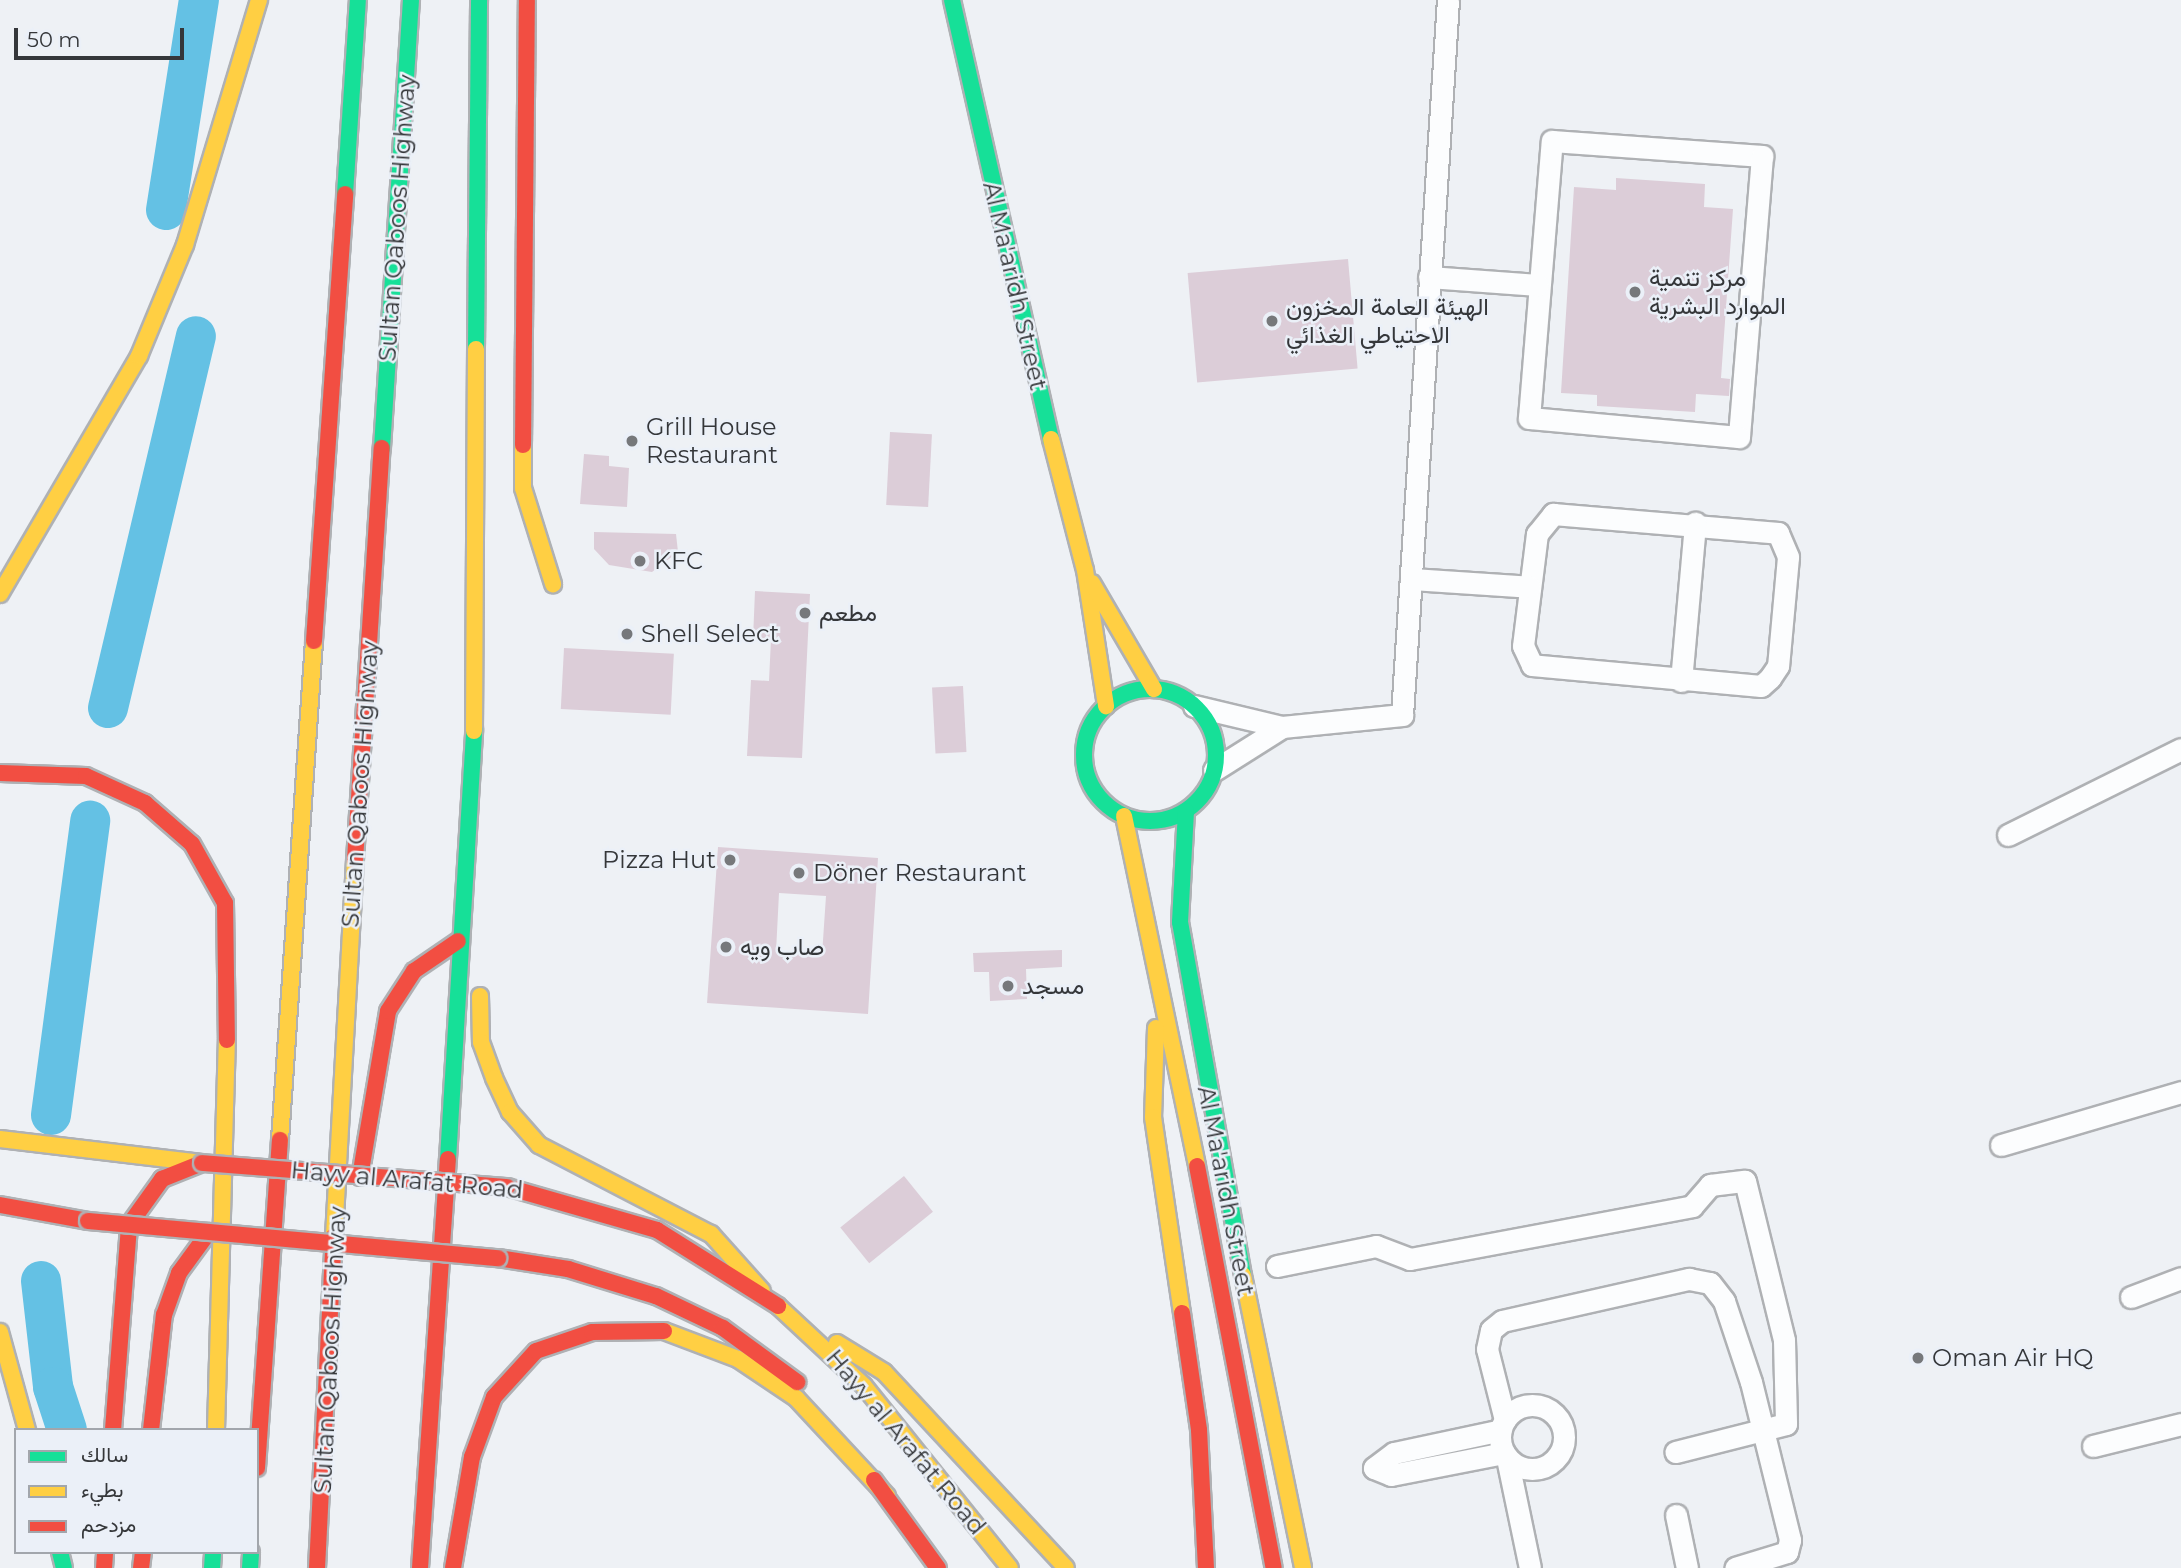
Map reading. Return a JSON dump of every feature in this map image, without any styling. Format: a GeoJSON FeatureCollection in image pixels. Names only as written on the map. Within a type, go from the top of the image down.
{"type":"FeatureCollection","features":[{"type":"Feature","properties":{"kind":"main road"},"geometry":{"type":"LineString","coordinates":[[0,594],[139,356],[190,232],[259,0]]}},
{"type":"Feature","properties":{"kind":"main road"},"geometry":{"type":"LineString","coordinates":[[259,1439],[358,0]]}},
{"type":"Feature","properties":{"kind":"main road","name":"Sultan Qaboos Highway"},"geometry":{"type":"LineString","coordinates":[[317,1568],[333,1326],[351,918],[411,0]]}},
{"type":"Feature","properties":{"kind":"main road"},"geometry":{"type":"LineString","coordinates":[[480,0],[472,268],[473,806],[481,1042],[510,1112],[539,1145],[711,1234],[762,1291]]}},
{"type":"Feature","properties":{"kind":"main road"},"geometry":{"type":"LineString","coordinates":[[527,0],[523,488],[552,584]]}},
{"type":"Feature","properties":{"kind":"main road","name":"Al Ma'aridh Street"},"geometry":{"type":"LineString","coordinates":[[952,0],[1021,320],[1085,570],[1106,706]]}},
{"type":"Feature","properties":{"kind":"main road","name":"Al Ma'aridh Street"},"geometry":{"type":"LineString","coordinates":[[1085,570],[1154,689]]}},
{"type":"Feature","properties":{"kind":"main road"},"geometry":{"type":"LineString","coordinates":[[1154,689],[1194,706],[1213,735],[1214,770],[1186,811],[1155,821],[1124,816],[1101,799],[1086,767],[1088,733],[1106,706],[1154,689]]}},
{"type":"Feature","properties":{"kind":"main road"},"geometry":{"type":"LineString","coordinates":[[0,773],[22,770],[86,776],[145,803],[209,869],[230,935],[216,1428]]}},
{"type":"Feature","properties":{"kind":"main road"},"geometry":{"type":"LineString","coordinates":[[420,1568],[440,1250],[448,1180],[473,806]]}},
{"type":"Feature","properties":{"kind":"main road","name":"Al Ma'aridh Street"},"geometry":{"type":"LineString","coordinates":[[1186,811],[1180,922],[1206,1094],[1303,1568]]}},
{"type":"Feature","properties":{"kind":"main road","name":"Al Ma'aridh Street"},"geometry":{"type":"LineString","coordinates":[[1124,816],[1149,914],[1157,980],[1274,1568]]}},
{"type":"Feature","properties":{"kind":"main road"},"geometry":{"type":"LineString","coordinates":[[333,1326],[388,1011],[414,971],[458,941]]}},
{"type":"Feature","properties":{"kind":"main road"},"geometry":{"type":"LineString","coordinates":[[1157,980],[1153,1117],[1199,1430],[1206,1568]]}},
{"type":"Feature","properties":{"kind":"main road","name":"Hayy al Arafat Road"},"geometry":{"type":"LineString","coordinates":[[0,1139],[202,1163],[448,1180],[507,1187],[657,1230],[762,1291],[804,1323],[864,1386],[1010,1568]]}},
{"type":"Feature","properties":{"kind":"main road"},"geometry":{"type":"LineString","coordinates":[[113,1428],[129,1225],[162,1179],[202,1163]]}},
{"type":"Feature","properties":{"kind":"main road","name":"Hayy al Arafat Road"},"geometry":{"type":"LineString","coordinates":[[0,1205],[88,1222],[440,1250],[608,1279],[723,1328],[805,1390],[887,1496],[938,1568]]}},
{"type":"Feature","properties":{"kind":"main road"},"geometry":{"type":"LineString","coordinates":[[151,1428],[164,1315],[179,1273],[209,1232]]}},
{"type":"Feature","properties":{"kind":"main road"},"geometry":{"type":"LineString","coordinates":[[804,1323],[884,1372],[1066,1568]]}},
{"type":"Feature","properties":{"kind":"main road"},"geometry":{"type":"LineString","coordinates":[[453,1568],[472,1457],[494,1397],[536,1351],[592,1332],[633,1327],[685,1334],[738,1359],[796,1398],[887,1496]]}},
{"type":"Feature","properties":{"kind":"main road"},"geometry":{"type":"LineString","coordinates":[[0,1332],[26,1428]]}},
{"type":"Feature","properties":{"kind":"street"},"geometry":{"type":"LineString","coordinates":[[1194,706],[1282,727],[1402,715],[1448,0]]}},
{"type":"Feature","properties":{"kind":"street"},"geometry":{"type":"LineString","coordinates":[[1552,142],[1762,156],[1740,437],[1529,418],[1538,285],[1552,142]]}},
{"type":"Feature","properties":{"kind":"street"},"geometry":{"type":"LineString","coordinates":[[1429,277],[1538,285]]}},
{"type":"Feature","properties":{"kind":"street"},"geometry":{"type":"LineString","coordinates":[[1553,514],[1695,523],[1778,533],[1785,541],[1787,571],[1778,666],[1761,686],[1531,666],[1523,646],[1530,587],[1537,534],[1553,514]]}},
{"type":"Feature","properties":{"kind":"street"},"geometry":{"type":"LineString","coordinates":[[1681,681],[1695,523]]}},
{"type":"Feature","properties":{"kind":"street"},"geometry":{"type":"LineString","coordinates":[[1411,579],[1530,587]]}},
{"type":"Feature","properties":{"kind":"street"},"geometry":{"type":"LineString","coordinates":[[1214,770],[1282,727]]}},
{"type":"Feature","properties":{"kind":"street"},"geometry":{"type":"LineString","coordinates":[[2008,835],[2181,749]]}},
{"type":"Feature","properties":{"kind":"street"},"geometry":{"type":"LineString","coordinates":[[2001,1145],[2181,1092]]}},
{"type":"Feature","properties":{"kind":"street"},"geometry":{"type":"LineString","coordinates":[[1277,1266],[1376,1246],[1410,1259],[1692,1206],[1710,1185],[1745,1181],[1784,1340],[1786,1424],[1764,1434],[1675,1452]]}},
{"type":"Feature","properties":{"kind":"street"},"geometry":{"type":"LineString","coordinates":[[2131,1297],[2181,1278]]}},
{"type":"Feature","properties":{"kind":"street"},"geometry":{"type":"LineString","coordinates":[[1530,1568],[1487,1349],[1491,1330],[1502,1321],[1689,1279],[1710,1283],[1724,1301],[1764,1434],[1790,1540],[1787,1552],[1735,1568]]}},
{"type":"Feature","properties":{"kind":"street"},"geometry":{"type":"LineString","coordinates":[[1521,1407],[1542,1407],[1563,1430],[1561,1451],[1546,1466],[1525,1469],[1506,1455],[1391,1475],[1374,1468],[1394,1453],[1503,1425],[1521,1407]]}},
{"type":"Feature","properties":{"kind":"street"},"geometry":{"type":"LineString","coordinates":[[2093,1446],[2181,1424]]}},
{"type":"Feature","properties":{"kind":"street"},"geometry":{"type":"LineString","coordinates":[[1676,1515],[1687,1568]]}},
{"type":"Feature","properties":{"kind":"building"},"geometry":{"type":"Polygon","coordinates":[[[1616,178],[1705,184],[1704,207],[1733,209],[1721,378],[1730,379],[1729,396],[1696,394],[1695,412],[1597,406],[1597,395],[1561,393],[1574,187],[1616,190],[1616,178]]]}},
{"type":"Feature","properties":{"kind":"building","name":"الهيئة العامة المخزون الاحتياطي الغذائي"},"geometry":{"type":"Polygon","coordinates":[[[1348,259],[1358,369],[1197,383],[1188,273],[1348,259]]]}},
{"type":"Feature","properties":{"kind":"building"},"geometry":{"type":"Polygon","coordinates":[[[890,432],[932,434],[928,507],[886,505],[890,432]]]}},
{"type":"Feature","properties":{"kind":"building"},"geometry":{"type":"Polygon","coordinates":[[[584,454],[609,456],[609,466],[629,468],[627,507],[580,504],[584,454]]]}},
{"type":"Feature","properties":{"kind":"building"},"geometry":{"type":"Polygon","coordinates":[[[594,532],[676,534],[678,552],[652,572],[609,565],[594,549],[594,532]]]}},
{"type":"Feature","properties":{"kind":"building"},"geometry":{"type":"Polygon","coordinates":[[[755,591],[810,594],[802,758],[747,756],[751,680],[769,681],[771,639],[753,639],[755,591]]]}},
{"type":"Feature","properties":{"kind":"building"},"geometry":{"type":"Polygon","coordinates":[[[564,648],[674,654],[671,715],[561,709],[564,648]]]}},
{"type":"Feature","properties":{"kind":"building"},"geometry":{"type":"Polygon","coordinates":[[[963,686],[966,752],[935,754],[932,688],[963,686]]]}},
{"type":"Feature","properties":{"kind":"building"},"geometry":{"type":"Polygon","coordinates":[[[718,847],[878,858],[868,1014],[707,1003],[718,847]],[[779,893],[776,952],[822,955],[826,896],[779,893]]]}},
{"type":"Feature","properties":{"kind":"building","name":"مسجد"},"geometry":{"type":"Polygon","coordinates":[[[1062,950],[1062,967],[1026,969],[1027,999],[990,1001],[989,972],[974,972],[973,953],[1062,950]]]}},
{"type":"Feature","properties":{"kind":"building"},"geometry":{"type":"Polygon","coordinates":[[[904,1176],[933,1212],[869,1263],[840,1228],[904,1176]]]}},
{"type":"Feature","properties":{"kind":"waterway"},"geometry":{"type":"LineString","coordinates":[[166,210],[199,0]]}},
{"type":"Feature","properties":{"kind":"waterway"},"geometry":{"type":"LineString","coordinates":[[108,708],[196,336]]}},
{"type":"Feature","properties":{"kind":"waterway"},"geometry":{"type":"LineString","coordinates":[[51,1115],[90,821]]}},
{"type":"Feature","properties":{"kind":"waterway"},"geometry":{"type":"LineString","coordinates":[[41,1281],[53,1387],[66,1428]]}},
{"type":"Feature","properties":{"kind":"traffic: fast"},"geometry":{"type":"LineString","coordinates":[[345,194],[358,0]]}},
{"type":"Feature","properties":{"kind":"traffic: fast"},"geometry":{"type":"LineString","coordinates":[[382,448],[411,0]]}},
{"type":"Feature","properties":{"kind":"traffic: fast"},"geometry":{"type":"LineString","coordinates":[[476,349],[479,0]]}},
{"type":"Feature","properties":{"kind":"traffic: fast"},"geometry":{"type":"LineString","coordinates":[[952,0],[1051,439]]}},
{"type":"Feature","properties":{"kind":"traffic: fast"},"geometry":{"type":"LineString","coordinates":[[1150,689],[1175,694],[1196,709],[1211,730],[1216,755],[1211,780],[1196,801],[1175,816],[1150,821],[1125,816],[1104,801],[1089,780],[1084,755],[1089,730],[1104,709],[1125,694],[1150,689]]}},
{"type":"Feature","properties":{"kind":"traffic: fast"},"geometry":{"type":"LineString","coordinates":[[448,1159],[474,731]]}},
{"type":"Feature","properties":{"kind":"traffic: fast"},"geometry":{"type":"LineString","coordinates":[[1186,811],[1180,922],[1243,1275]]}},
{"type":"Feature","properties":{"kind":"traffic: fast"},"geometry":{"type":"LineString","coordinates":[[60,1554],[64,1568]]}},
{"type":"Feature","properties":{"kind":"traffic: fast"},"geometry":{"type":"LineString","coordinates":[[212,1568],[213,1554]]}},
{"type":"Feature","properties":{"kind":"traffic: fast"},"geometry":{"type":"LineString","coordinates":[[250,1568],[251,1554]]}},
{"type":"Feature","properties":{"kind":"traffic: slow"},"geometry":{"type":"LineString","coordinates":[[0,594],[139,356],[185,245],[259,0]]}},
{"type":"Feature","properties":{"kind":"traffic: slow"},"geometry":{"type":"LineString","coordinates":[[474,731],[476,349]]}},
{"type":"Feature","properties":{"kind":"traffic: slow"},"geometry":{"type":"LineString","coordinates":[[1051,439],[1085,570],[1106,706]]}},
{"type":"Feature","properties":{"kind":"traffic: slow"},"geometry":{"type":"LineString","coordinates":[[523,445],[523,488],[553,584]]}},
{"type":"Feature","properties":{"kind":"traffic: slow"},"geometry":{"type":"LineString","coordinates":[[1092,583],[1154,689]]}},
{"type":"Feature","properties":{"kind":"traffic: slow"},"geometry":{"type":"LineString","coordinates":[[280,1140],[314,641]]}},
{"type":"Feature","properties":{"kind":"traffic: slow"},"geometry":{"type":"LineString","coordinates":[[1124,816],[1197,1166]]}},
{"type":"Feature","properties":{"kind":"traffic: slow"},"geometry":{"type":"LineString","coordinates":[[334,1236],[355,860]]}},
{"type":"Feature","properties":{"kind":"traffic: slow"},"geometry":{"type":"LineString","coordinates":[[480,996],[481,1042],[494,1078],[510,1112],[539,1145],[711,1234],[762,1291]]}},
{"type":"Feature","properties":{"kind":"traffic: slow"},"geometry":{"type":"LineString","coordinates":[[1156,1028],[1153,1117],[1182,1313]]}},
{"type":"Feature","properties":{"kind":"traffic: slow"},"geometry":{"type":"LineString","coordinates":[[216,1428],[227,1040]]}},
{"type":"Feature","properties":{"kind":"traffic: slow"},"geometry":{"type":"LineString","coordinates":[[0,1139],[202,1163]]}},
{"type":"Feature","properties":{"kind":"traffic: slow"},"geometry":{"type":"LineString","coordinates":[[1243,1275],[1303,1568]]}},
{"type":"Feature","properties":{"kind":"traffic: slow"},"geometry":{"type":"LineString","coordinates":[[778,1306],[864,1386],[1010,1568]]}},
{"type":"Feature","properties":{"kind":"traffic: slow"},"geometry":{"type":"LineString","coordinates":[[664,1331],[738,1359],[796,1398],[887,1496]]}},
{"type":"Feature","properties":{"kind":"traffic: slow"},"geometry":{"type":"LineString","coordinates":[[0,1332],[26,1428]]}},
{"type":"Feature","properties":{"kind":"traffic: slow"},"geometry":{"type":"LineString","coordinates":[[837,1343],[884,1372],[1066,1568]]}},
{"type":"Feature","properties":{"kind":"traffic: jam"},"geometry":{"type":"LineString","coordinates":[[523,445],[527,0]]}},
{"type":"Feature","properties":{"kind":"traffic: jam"},"geometry":{"type":"LineString","coordinates":[[314,641],[345,194]]}},
{"type":"Feature","properties":{"kind":"traffic: jam"},"geometry":{"type":"LineString","coordinates":[[355,860],[382,448]]}},
{"type":"Feature","properties":{"kind":"traffic: jam"},"geometry":{"type":"LineString","coordinates":[[0,773],[86,776],[145,803],[192,844],[225,903],[227,1040]]}},
{"type":"Feature","properties":{"kind":"traffic: jam"},"geometry":{"type":"LineString","coordinates":[[360,1177],[388,1011],[414,971],[458,941]]}},
{"type":"Feature","properties":{"kind":"traffic: jam"},"geometry":{"type":"LineString","coordinates":[[259,1439],[280,1140]]}},
{"type":"Feature","properties":{"kind":"traffic: jam"},"geometry":{"type":"LineString","coordinates":[[420,1568],[448,1159]]}},
{"type":"Feature","properties":{"kind":"traffic: jam"},"geometry":{"type":"LineString","coordinates":[[113,1428],[129,1225],[162,1179],[202,1163]]}},
{"type":"Feature","properties":{"kind":"traffic: jam"},"geometry":{"type":"LineString","coordinates":[[202,1163],[507,1187]]}},
{"type":"Feature","properties":{"kind":"traffic: jam"},"geometry":{"type":"LineString","coordinates":[[1197,1166],[1274,1568]]}},
{"type":"Feature","properties":{"kind":"traffic: jam"},"geometry":{"type":"LineString","coordinates":[[507,1187],[657,1230],[778,1306]]}},
{"type":"Feature","properties":{"kind":"traffic: jam"},"geometry":{"type":"LineString","coordinates":[[0,1205],[88,1221]]}},
{"type":"Feature","properties":{"kind":"traffic: jam"},"geometry":{"type":"LineString","coordinates":[[88,1221],[498,1258]]}},
{"type":"Feature","properties":{"kind":"traffic: jam"},"geometry":{"type":"LineString","coordinates":[[151,1428],[164,1315],[179,1273],[209,1232]]}},
{"type":"Feature","properties":{"kind":"traffic: jam"},"geometry":{"type":"LineString","coordinates":[[317,1568],[334,1236]]}},
{"type":"Feature","properties":{"kind":"traffic: jam"},"geometry":{"type":"LineString","coordinates":[[498,1258],[568,1269],[656,1296],[723,1328],[797,1382]]}},
{"type":"Feature","properties":{"kind":"traffic: jam"},"geometry":{"type":"LineString","coordinates":[[1182,1313],[1199,1430],[1206,1568]]}},
{"type":"Feature","properties":{"kind":"traffic: jam"},"geometry":{"type":"LineString","coordinates":[[453,1568],[472,1457],[494,1397],[536,1351],[592,1332],[664,1331]]}},
{"type":"Feature","properties":{"kind":"traffic: jam"},"geometry":{"type":"LineString","coordinates":[[874,1480],[938,1568]]}},
{"type":"Feature","properties":{"kind":"traffic: jam"},"geometry":{"type":"LineString","coordinates":[[104,1568],[105,1554]]}},
{"type":"Feature","properties":{"kind":"traffic: jam"},"geometry":{"type":"LineString","coordinates":[[141,1568],[143,1554]]}},
{"type":"Feature","properties":{"kind":"place","name":"مركز تنمية الموارد البشرية"},"geometry":{"type":"Point","coordinates":[1635,292]}},
{"type":"Feature","properties":{"kind":"place","name":"الهيئة العامة المخزون الاحتياطي الغذائي"},"geometry":{"type":"Point","coordinates":[1272,321]}},
{"type":"Feature","properties":{"kind":"place","name":"Grill House Restaurant"},"geometry":{"type":"Point","coordinates":[632,441]}},
{"type":"Feature","properties":{"kind":"place","name":"KFC"},"geometry":{"type":"Point","coordinates":[640,561]}},
{"type":"Feature","properties":{"kind":"place","name":"مطعم"},"geometry":{"type":"Point","coordinates":[805,613]}},
{"type":"Feature","properties":{"kind":"place","name":"Shell Select"},"geometry":{"type":"Point","coordinates":[627,634]}},
{"type":"Feature","properties":{"kind":"place","name":"Pizza Hut"},"geometry":{"type":"Point","coordinates":[730,860]}},
{"type":"Feature","properties":{"kind":"place","name":"Döner Restaurant"},"geometry":{"type":"Point","coordinates":[799,873]}},
{"type":"Feature","properties":{"kind":"place","name":"صاب ويه"},"geometry":{"type":"Point","coordinates":[726,947]}},
{"type":"Feature","properties":{"kind":"place","name":"مسجد"},"geometry":{"type":"Point","coordinates":[1008,986]}},
{"type":"Feature","properties":{"kind":"place","name":"Oman Air HQ"},"geometry":{"type":"Point","coordinates":[1918,1358]}}]}
